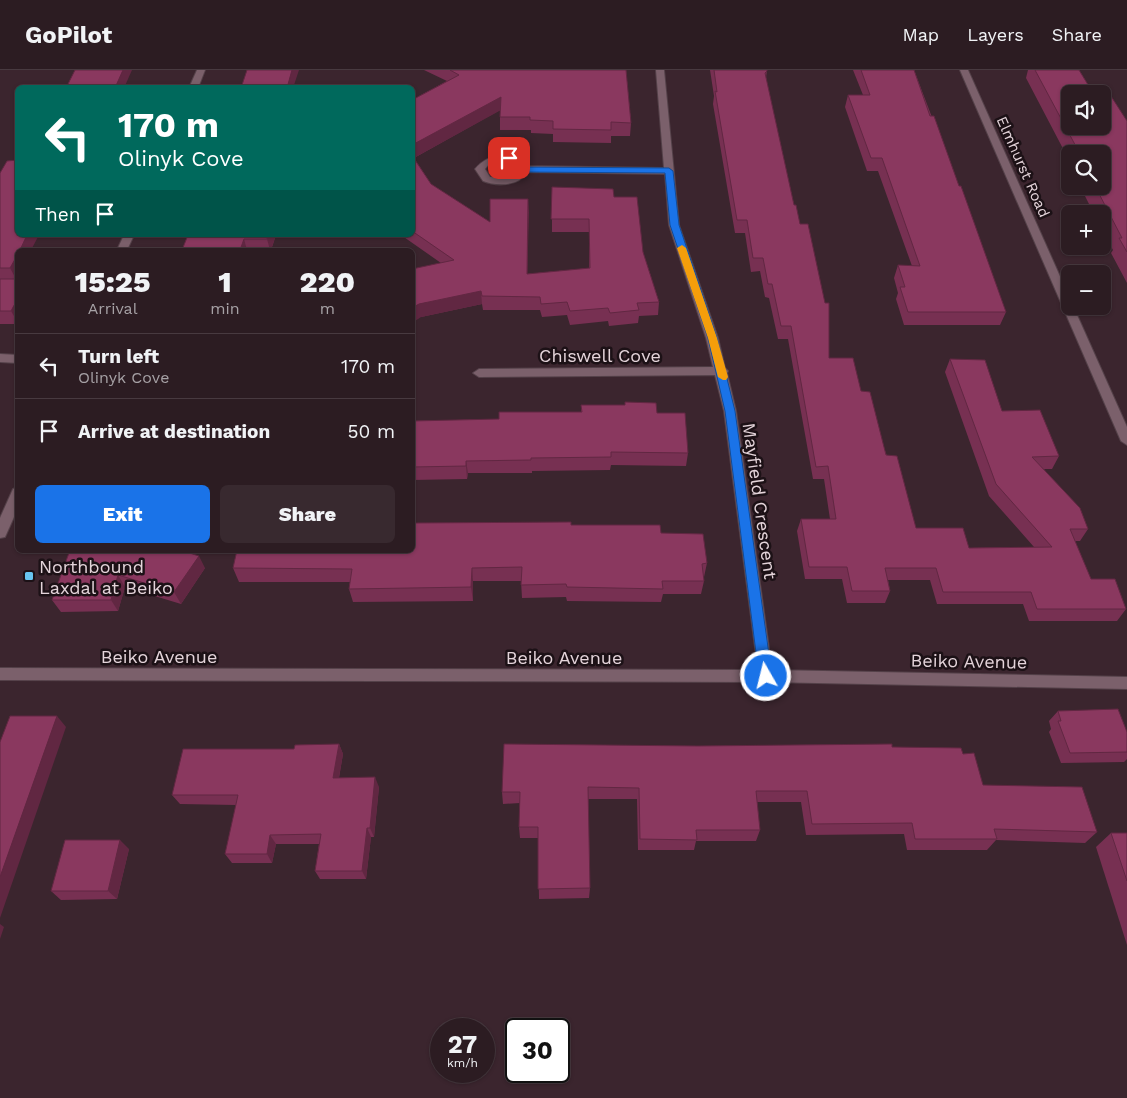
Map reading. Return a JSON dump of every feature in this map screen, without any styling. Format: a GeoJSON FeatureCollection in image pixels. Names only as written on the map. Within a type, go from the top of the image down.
{"type":"FeatureCollection","features":[{"type":"Feature","properties":{"kind":"street"},"geometry":{"type":"LineString","coordinates":[[194,85],[201,70]]}},
{"type":"Feature","properties":{"kind":"street","name":"Mayfield Crescent"},"geometry":{"type":"LineString","coordinates":[[660,70],[674,225],[722,371],[730,411],[766,676]]}},
{"type":"Feature","properties":{"kind":"street","name":"Elmhurst Road"},"geometry":{"type":"LineString","coordinates":[[964,70],[1127,441]]}},
{"type":"Feature","properties":{"kind":"street"},"geometry":{"type":"LineString","coordinates":[[522,169],[669,171]]}},
{"type":"Feature","properties":{"kind":"street"},"geometry":{"type":"LineString","coordinates":[[0,358],[15,359]]}},
{"type":"Feature","properties":{"kind":"street","name":"Chiswell Cove"},"geometry":{"type":"LineString","coordinates":[[479,373],[722,371]]}},
{"type":"Feature","properties":{"kind":"street"},"geometry":{"type":"LineString","coordinates":[[0,532],[15,499]]}},
{"type":"Feature","properties":{"kind":"street","name":"Beiko Avenue"},"geometry":{"type":"LineString","coordinates":[[0,674],[766,676],[1127,683]]}},
{"type":"Feature","properties":{"kind":"building"},"geometry":{"type":"Polygon","coordinates":[[[75,70],[123,70],[116,85],[68,85],[75,70]]]}},
{"type":"Feature","properties":{"kind":"building"},"geometry":{"type":"Polygon","coordinates":[[[247,70],[292,70],[288,85],[242,85],[247,70]]]}},
{"type":"Feature","properties":{"kind":"building"},"geometry":{"type":"Polygon","coordinates":[[[450,70],[626,70],[631,123],[611,122],[611,130],[553,129],[553,121],[530,120],[530,117],[500,117],[501,97],[415,143],[415,98],[459,75],[450,70]]]}},
{"type":"Feature","properties":{"kind":"building"},"geometry":{"type":"Polygon","coordinates":[[[714,70],[767,70],[765,73],[794,205],[796,205],[800,224],[808,224],[825,303],[829,303],[829,358],[853,358],[861,391],[870,392],[886,455],[897,456],[916,528],[963,528],[969,548],[1052,547],[996,484],[950,359],[985,360],[1002,411],[1040,410],[1059,456],[1032,457],[1080,508],[1088,529],[1070,529],[1091,579],[1115,579],[1126,609],[1037,609],[1031,592],[943,592],[936,568],[885,568],[890,591],[852,591],[847,567],[809,567],[801,519],[836,519],[828,466],[816,467],[791,326],[781,326],[772,284],[768,284],[763,258],[753,258],[747,220],[737,220],[715,91],[717,92],[714,70]]]}},
{"type":"Feature","properties":{"kind":"building"},"geometry":{"type":"Polygon","coordinates":[[[861,70],[914,70],[930,116],[934,116],[959,186],[961,186],[1006,312],[908,312],[900,287],[905,287],[898,265],[920,266],[882,158],[871,158],[848,95],[870,95],[861,70]]]}},
{"type":"Feature","properties":{"kind":"building"},"geometry":{"type":"Polygon","coordinates":[[[1035,70],[1079,70],[1088,85],[1061,85],[1061,119],[1035,70]]]}},
{"type":"Feature","properties":{"kind":"building"},"geometry":{"type":"Polygon","coordinates":[[[1111,96],[1127,121],[1127,252],[1111,217],[1111,205],[1105,205],[1100,195],[1111,195],[1111,145],[1075,145],[1070,135],[1111,135],[1111,96]]]}},
{"type":"Feature","properties":{"kind":"building"},"geometry":{"type":"Polygon","coordinates":[[[15,160],[15,237],[26,237],[21,248],[15,248],[15,259],[10,268],[0,268],[0,173],[7,161],[15,160]]]}},
{"type":"Feature","properties":{"kind":"building"},"geometry":{"type":"Polygon","coordinates":[[[415,160],[431,184],[490,222],[490,199],[528,199],[527,274],[590,268],[589,219],[551,219],[552,187],[613,189],[614,197],[637,197],[643,252],[659,302],[637,303],[639,310],[610,313],[608,308],[570,311],[567,302],[541,304],[540,297],[482,296],[481,291],[415,306],[415,268],[454,260],[415,233],[415,160]]]}},
{"type":"Feature","properties":{"kind":"building"},"geometry":{"type":"Polygon","coordinates":[[[187,237],[268,237],[267,239],[244,239],[241,248],[183,248],[187,237]]]}},
{"type":"Feature","properties":{"kind":"building"},"geometry":{"type":"Polygon","coordinates":[[[0,279],[15,279],[15,304],[11,311],[0,311],[0,279]]]}},
{"type":"Feature","properties":{"kind":"building"},"geometry":{"type":"Polygon","coordinates":[[[625,402],[656,403],[657,413],[685,413],[688,453],[611,452],[611,457],[466,461],[466,466],[415,467],[415,421],[499,419],[499,412],[582,412],[581,405],[625,405],[625,402]]]}},
{"type":"Feature","properties":{"kind":"building"},"geometry":{"type":"Polygon","coordinates":[[[571,522],[571,525],[660,525],[661,533],[703,534],[707,563],[702,564],[704,581],[662,581],[663,589],[567,587],[566,584],[521,585],[522,567],[472,568],[471,587],[349,589],[352,569],[233,568],[236,553],[415,553],[415,523],[571,522]]]}},
{"type":"Feature","properties":{"kind":"building"},"geometry":{"type":"Polygon","coordinates":[[[69,553],[190,553],[199,556],[174,592],[118,575],[111,600],[52,600],[69,553]]]}},
{"type":"Feature","properties":{"kind":"building"},"geometry":{"type":"Polygon","coordinates":[[[1118,709],[1127,732],[1127,752],[1070,753],[1058,721],[1061,721],[1058,711],[1118,709]]]}},
{"type":"Feature","properties":{"kind":"building"},"geometry":{"type":"Polygon","coordinates":[[[10,716],[57,716],[0,877],[0,742],[10,716]]]}},
{"type":"Feature","properties":{"kind":"building"},"geometry":{"type":"Polygon","coordinates":[[[339,744],[333,778],[375,777],[370,828],[367,828],[362,871],[315,871],[321,834],[270,835],[267,854],[225,854],[238,795],[172,795],[183,749],[294,749],[295,745],[339,744]]]}},
{"type":"Feature","properties":{"kind":"building"},"geometry":{"type":"Polygon","coordinates":[[[504,744],[698,746],[892,744],[892,747],[961,748],[963,754],[974,753],[983,785],[1082,787],[1097,832],[994,829],[997,839],[915,839],[912,823],[812,824],[807,791],[756,791],[760,830],[696,830],[697,840],[640,839],[639,788],[588,787],[590,888],[538,889],[538,827],[519,827],[520,792],[502,792],[504,744]]]}},
{"type":"Feature","properties":{"kind":"building"},"geometry":{"type":"Polygon","coordinates":[[[1111,833],[1127,833],[1127,881],[1111,833]]]}},
{"type":"Feature","properties":{"kind":"building"},"geometry":{"type":"Polygon","coordinates":[[[65,840],[120,840],[108,891],[51,891],[65,840]]]}},
{"type":"Feature","properties":{"kind":"slow traffic"},"geometry":{"type":"LineString","coordinates":[[682,248],[723,377]]}},
{"type":"Feature","properties":{"kind":"place","name":"Northbound Laxdal at Beiko"},"geometry":{"type":"Point","coordinates":[29,576]}},
{"type":"Feature","properties":{"kind":"route"},"geometry":{"type":"LineString","coordinates":[[509,158],[516,160],[522,169],[669,171],[674,225],[722,371],[730,411],[766,676]]}}]}
